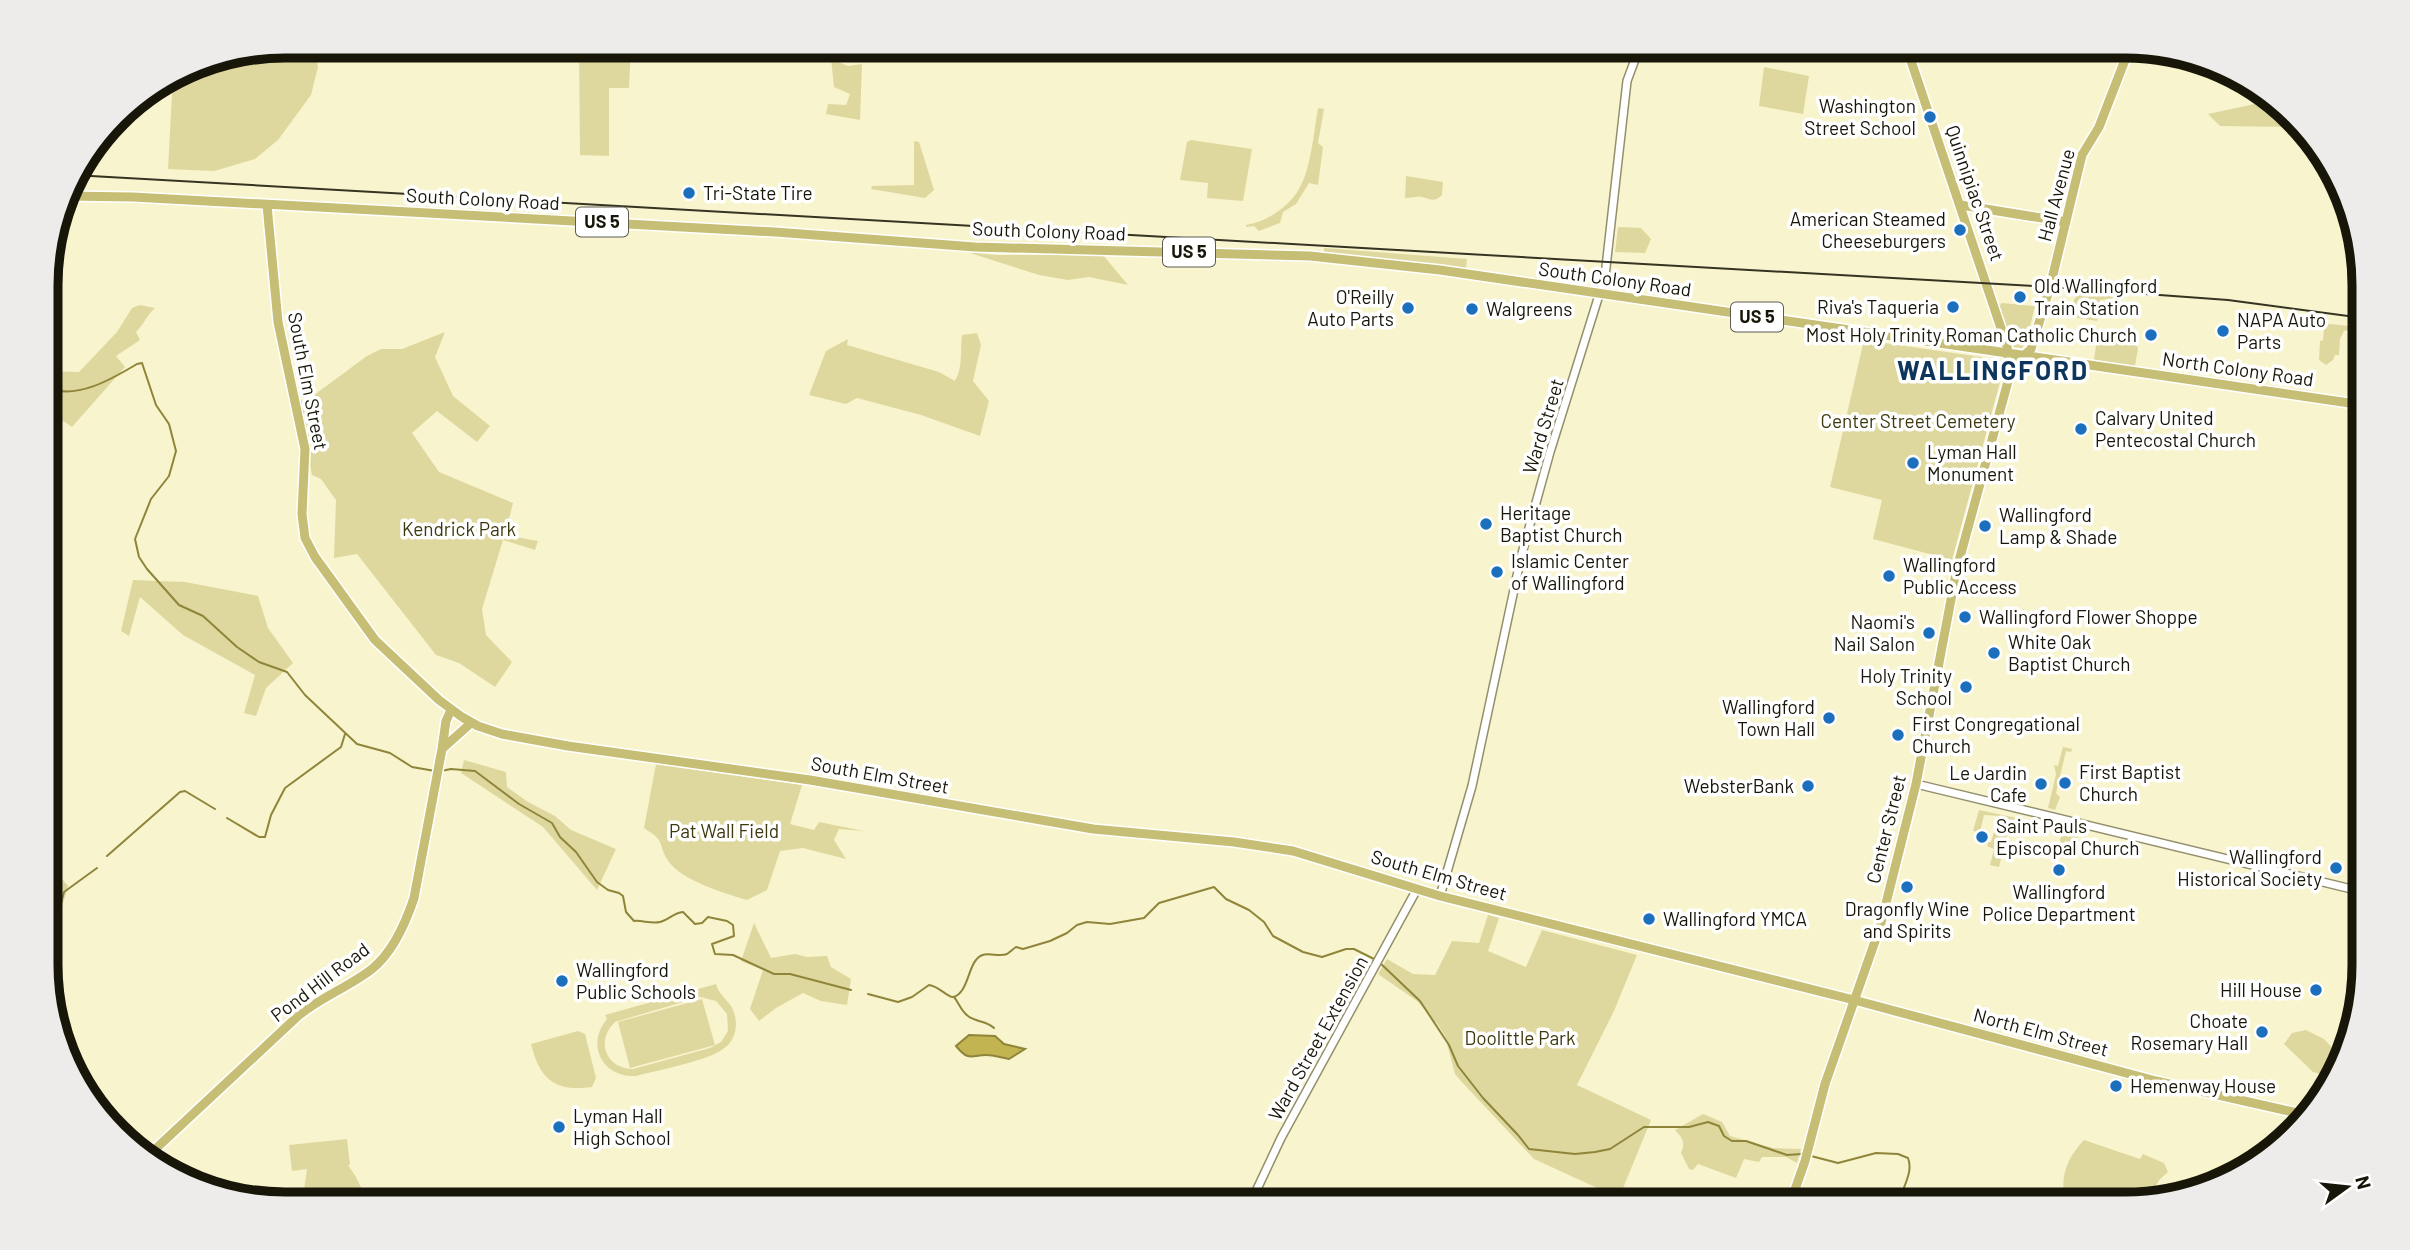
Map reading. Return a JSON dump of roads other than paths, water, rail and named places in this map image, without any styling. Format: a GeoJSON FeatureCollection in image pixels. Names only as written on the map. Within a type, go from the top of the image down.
{"type":"FeatureCollection","features":[{"type":"Feature","properties":{"kind":"main road","name":"Quinnipiac Street"},"geometry":{"type":"LineString","coordinates":[[1910,58],[2008,352]]}},
{"type":"Feature","properties":{"kind":"main road","name":"Hall Avenue"},"geometry":{"type":"LineString","coordinates":[[2025,355],[2031,349],[2035,336],[2082,155],[2099,127],[2126,58]]}},
{"type":"Feature","properties":{"kind":"main road","name":"South Colony Road"},"geometry":{"type":"LineString","coordinates":[[76,196],[749,230],[975,247],[1342,258],[1428,268],[2025,355]]}},
{"type":"Feature","properties":{"kind":"main road","name":"South Elm Street"},"geometry":{"type":"LineString","coordinates":[[267,205],[278,322],[305,449],[302,514],[306,538],[315,557],[384,649],[452,710],[471,723],[502,734],[555,744],[810,780],[1093,829],[1278,848],[1440,896],[1854,1000]]}},
{"type":"Feature","properties":{"kind":"main road"},"geometry":{"type":"LineString","coordinates":[[1961,205],[2066,222]]}},
{"type":"Feature","properties":{"kind":"main road","name":"Center Street"},"geometry":{"type":"LineString","coordinates":[[1794,1192],[1825,1084],[1880,927],[1916,784],[1957,568],[2010,374],[2008,352]]}},
{"type":"Feature","properties":{"kind":"main road","name":"Center Street"},"geometry":{"type":"LineString","coordinates":[[2010,374],[2025,355]]}},
{"type":"Feature","properties":{"kind":"main road","name":"North Colony Road"},"geometry":{"type":"LineString","coordinates":[[2025,355],[2352,403]]}},
{"type":"Feature","properties":{"kind":"main road","name":"Pond Hill Road"},"geometry":{"type":"LineString","coordinates":[[155,1151],[298,1016],[318,1001],[364,975],[387,953],[408,916],[414,898],[446,721],[452,710]]}},
{"type":"Feature","properties":{"kind":"main road"},"geometry":{"type":"LineString","coordinates":[[442,749],[471,723]]}},
{"type":"Feature","properties":{"kind":"main road","name":"North Elm Street"},"geometry":{"type":"LineString","coordinates":[[1854,1000],[2156,1081],[2298,1113]]}},
{"type":"Feature","properties":{"kind":"street","name":"Ward Street"},"geometry":{"type":"LineString","coordinates":[[1440,896],[1472,786],[1525,544],[1550,452],[1600,294],[1606,268],[1627,81],[1636,58]]}},
{"type":"Feature","properties":{"kind":"street"},"geometry":{"type":"LineString","coordinates":[[1916,784],[2352,889]]}},
{"type":"Feature","properties":{"kind":"street","name":"Ward Street Extension"},"geometry":{"type":"LineString","coordinates":[[1256,1192],[1281,1138],[1417,889]]}},
{"type":"Feature","properties":{"kind":"waterway"},"geometry":{"type":"LineString","coordinates":[[58,391],[81,390],[105,382],[142,363],[156,405],[169,424],[176,451],[169,476],[151,499],[135,539],[139,557],[147,569],[179,605],[203,616],[237,647],[259,662],[287,672],[305,695],[357,744],[390,753],[412,767],[435,771]]}},
{"type":"Feature","properties":{"kind":"waterway"},"geometry":{"type":"LineString","coordinates":[[227,818],[259,837],[265,837],[271,815],[285,788],[341,747],[345,734]]}},
{"type":"Feature","properties":{"kind":"waterway"},"geometry":{"type":"LineString","coordinates":[[441,771],[475,771],[519,804],[552,823],[560,837],[576,852],[597,882],[623,896],[626,912],[634,921],[660,922],[683,912],[695,924],[702,923],[708,917],[727,921],[733,925],[734,936],[712,944],[715,954],[733,955],[774,974],[790,974],[851,990]]}},
{"type":"Feature","properties":{"kind":"waterway"},"geometry":{"type":"LineString","coordinates":[[107,856],[180,792],[185,791],[215,809]]}},
{"type":"Feature","properties":{"kind":"waterway"},"geometry":{"type":"LineString","coordinates":[[58,914],[64,892],[97,868]]}},
{"type":"Feature","properties":{"kind":"waterway"},"geometry":{"type":"LineString","coordinates":[[868,994],[898,1002],[912,997],[929,985],[953,997],[961,991],[973,964],[983,955],[1003,955],[1016,947],[1023,949],[1050,941],[1087,922],[1110,924],[1144,918],[1159,903],[1214,887],[1226,899],[1249,910],[1264,922],[1273,936],[1303,952],[1322,957],[1354,949],[1374,959]]}},
{"type":"Feature","properties":{"kind":"waterway"},"geometry":{"type":"LineString","coordinates":[[1379,962],[1420,1001],[1449,1045],[1458,1066],[1529,1149],[1575,1154],[1595,1152],[1610,1149],[1644,1127],[1689,1127],[1708,1122],[1719,1126],[1724,1136],[1732,1141],[1746,1141],[1787,1155],[1802,1154]]}},
{"type":"Feature","properties":{"kind":"waterway"},"geometry":{"type":"LineString","coordinates":[[954,997],[968,1016],[994,1028]]}},
{"type":"Feature","properties":{"kind":"waterway"},"geometry":{"type":"LineString","coordinates":[[1811,1156],[1838,1163],[1876,1153],[1898,1154],[1908,1158],[1909,1164],[1902,1192]]}},
{"type":"Feature","properties":{"kind":"railway"},"geometry":{"type":"LineString","coordinates":[[86,176],[2050,287],[2228,300],[2352,317]]}},
{"type":"Feature","properties":{"kind":"place","name":"Washington Street School"},"geometry":{"type":"Point","coordinates":[1930,117]}},
{"type":"Feature","properties":{"kind":"place","name":"Tri-State Tire"},"geometry":{"type":"Point","coordinates":[689,193]}},
{"type":"Feature","properties":{"kind":"place","name":"American Steamed Cheeseburgers"},"geometry":{"type":"Point","coordinates":[1960,230]}},
{"type":"Feature","properties":{"kind":"place","name":"Old Wallingford Train Station"},"geometry":{"type":"Point","coordinates":[2020,297]}},
{"type":"Feature","properties":{"kind":"place","name":"Riva's Taqueria"},"geometry":{"type":"Point","coordinates":[1953,307]}},
{"type":"Feature","properties":{"kind":"place","name":"O'Reilly Auto Parts"},"geometry":{"type":"Point","coordinates":[1408,308]}},
{"type":"Feature","properties":{"kind":"place","name":"Walgreens"},"geometry":{"type":"Point","coordinates":[1472,309]}},
{"type":"Feature","properties":{"kind":"place","name":"NAPA Auto Parts"},"geometry":{"type":"Point","coordinates":[2223,331]}},
{"type":"Feature","properties":{"kind":"place","name":"Most Holy Trinity Roman Catholic Church"},"geometry":{"type":"Point","coordinates":[2151,335]}},
{"type":"Feature","properties":{"kind":"place","name":"Calvary United Pentecostal Church"},"geometry":{"type":"Point","coordinates":[2081,429]}},
{"type":"Feature","properties":{"kind":"place","name":"Lyman Hall Monument"},"geometry":{"type":"Point","coordinates":[1913,463]}},
{"type":"Feature","properties":{"kind":"place","name":"Heritage Baptist Church"},"geometry":{"type":"Point","coordinates":[1486,524]}},
{"type":"Feature","properties":{"kind":"place","name":"Wallingford Lamp & Shade"},"geometry":{"type":"Point","coordinates":[1985,526]}},
{"type":"Feature","properties":{"kind":"place","name":"Islamic Center of Wallingford"},"geometry":{"type":"Point","coordinates":[1497,572]}},
{"type":"Feature","properties":{"kind":"place","name":"Wallingford Public Access"},"geometry":{"type":"Point","coordinates":[1889,576]}},
{"type":"Feature","properties":{"kind":"place","name":"Wallingford Flower Shoppe"},"geometry":{"type":"Point","coordinates":[1965,617]}},
{"type":"Feature","properties":{"kind":"place","name":"Naomi's Nail Salon"},"geometry":{"type":"Point","coordinates":[1929,633]}},
{"type":"Feature","properties":{"kind":"place","name":"White Oak Baptist Church"},"geometry":{"type":"Point","coordinates":[1994,653]}},
{"type":"Feature","properties":{"kind":"place","name":"Holy Trinity School"},"geometry":{"type":"Point","coordinates":[1966,687]}},
{"type":"Feature","properties":{"kind":"place","name":"Wallingford Town Hall"},"geometry":{"type":"Point","coordinates":[1829,718]}},
{"type":"Feature","properties":{"kind":"place","name":"First Congregational Church"},"geometry":{"type":"Point","coordinates":[1898,735]}},
{"type":"Feature","properties":{"kind":"place","name":"First Baptist Church"},"geometry":{"type":"Point","coordinates":[2065,783]}},
{"type":"Feature","properties":{"kind":"place","name":"Le Jardin Cafe"},"geometry":{"type":"Point","coordinates":[2041,784]}},
{"type":"Feature","properties":{"kind":"place","name":"WebsterBank"},"geometry":{"type":"Point","coordinates":[1808,786]}},
{"type":"Feature","properties":{"kind":"place","name":"Saint Pauls Episcopal Church"},"geometry":{"type":"Point","coordinates":[1982,837]}},
{"type":"Feature","properties":{"kind":"place","name":"Wallingford Historical Society"},"geometry":{"type":"Point","coordinates":[2336,868]}},
{"type":"Feature","properties":{"kind":"place","name":"Wallingford Police Department"},"geometry":{"type":"Point","coordinates":[2059,870]}},
{"type":"Feature","properties":{"kind":"place","name":"Dragonfly Wine and Spirits"},"geometry":{"type":"Point","coordinates":[1907,887]}},
{"type":"Feature","properties":{"kind":"place","name":"Wallingford YMCA"},"geometry":{"type":"Point","coordinates":[1649,919]}},
{"type":"Feature","properties":{"kind":"place","name":"Wallingford Public Schools"},"geometry":{"type":"Point","coordinates":[562,981]}},
{"type":"Feature","properties":{"kind":"place","name":"Hill House"},"geometry":{"type":"Point","coordinates":[2316,990]}},
{"type":"Feature","properties":{"kind":"place","name":"Choate Rosemary Hall"},"geometry":{"type":"Point","coordinates":[2262,1032]}},
{"type":"Feature","properties":{"kind":"place","name":"Hemenway House"},"geometry":{"type":"Point","coordinates":[2116,1086]}},
{"type":"Feature","properties":{"kind":"place","name":"Lyman Hall High School"},"geometry":{"type":"Point","coordinates":[559,1127]}},
{"type":"Feature","properties":{"kind":"district","name":"WALLINGFORD"},"geometry":{"type":"Point","coordinates":[1993,371]}},
{"type":"Feature","properties":{"kind":"park label","name":"Center Street Cemetery"},"geometry":{"type":"Point","coordinates":[1918,421]}},
{"type":"Feature","properties":{"kind":"park label","name":"Kendrick Park"},"geometry":{"type":"Point","coordinates":[459,529]}},
{"type":"Feature","properties":{"kind":"park label","name":"Pat Wall Field"},"geometry":{"type":"Point","coordinates":[724,831]}},
{"type":"Feature","properties":{"kind":"park label","name":"Doolittle Park"},"geometry":{"type":"Point","coordinates":[1520,1038]}}]}
